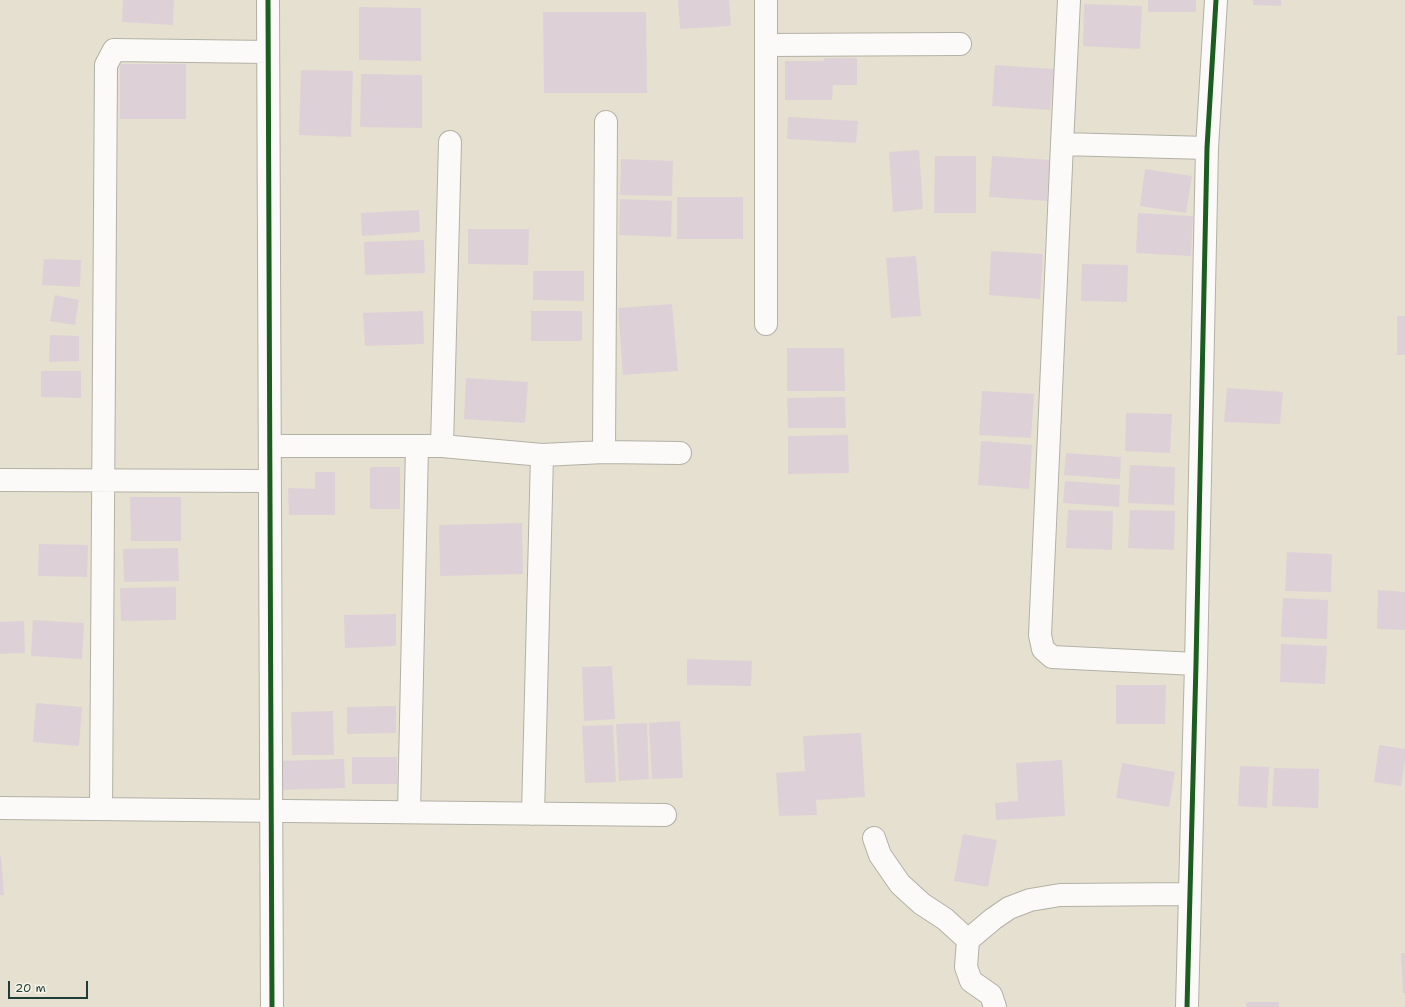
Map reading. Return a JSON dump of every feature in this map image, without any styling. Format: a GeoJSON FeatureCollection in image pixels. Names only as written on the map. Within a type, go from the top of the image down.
{"type":"FeatureCollection","features":[{"type":"Feature","properties":{"kind":"street"},"geometry":{"type":"LineString","coordinates":[[268,0],[272,1007]]}},
{"type":"Feature","properties":{"kind":"street"},"geometry":{"type":"LineString","coordinates":[[766,0],[766,324]]}},
{"type":"Feature","properties":{"kind":"street"},"geometry":{"type":"LineString","coordinates":[[1069,0],[1040,635],[1043,649],[1052,657],[1196,664]]}},
{"type":"Feature","properties":{"kind":"street"},"geometry":{"type":"LineString","coordinates":[[1187,1007],[1207,148],[1216,0]]}},
{"type":"Feature","properties":{"kind":"street"},"geometry":{"type":"LineString","coordinates":[[767,45],[960,44]]}},
{"type":"Feature","properties":{"kind":"street"},"geometry":{"type":"LineString","coordinates":[[101,809],[106,65],[114,50],[268,52]]}},
{"type":"Feature","properties":{"kind":"street"},"geometry":{"type":"LineString","coordinates":[[604,452],[606,122]]}},
{"type":"Feature","properties":{"kind":"street"},"geometry":{"type":"LineString","coordinates":[[442,446],[450,142]]}},
{"type":"Feature","properties":{"kind":"street"},"geometry":{"type":"LineString","coordinates":[[1062,144],[1207,148]]}},
{"type":"Feature","properties":{"kind":"street"},"geometry":{"type":"LineString","coordinates":[[270,446],[442,446],[542,454],[604,452],[680,453]]}},
{"type":"Feature","properties":{"kind":"street"},"geometry":{"type":"LineString","coordinates":[[409,812],[417,446]]}},
{"type":"Feature","properties":{"kind":"street"},"geometry":{"type":"LineString","coordinates":[[533,814],[542,454]]}},
{"type":"Feature","properties":{"kind":"street"},"geometry":{"type":"LineString","coordinates":[[0,480],[270,481]]}},
{"type":"Feature","properties":{"kind":"street"},"geometry":{"type":"LineString","coordinates":[[0,808],[665,815]]}},
{"type":"Feature","properties":{"kind":"street"},"geometry":{"type":"LineString","coordinates":[[874,838],[880,855],[900,884],[922,904],[945,919],[968,940]]}},
{"type":"Feature","properties":{"kind":"street"},"geometry":{"type":"LineString","coordinates":[[995,1007],[990,995],[971,981],[966,967],[968,940],[1009,908],[1030,900],[1060,895],[1190,894]]}},
{"type":"Feature","properties":{"kind":"building"},"geometry":{"type":"Polygon","coordinates":[[[123,0],[174,0],[173,25],[122,22],[123,0]]]}},
{"type":"Feature","properties":{"kind":"building"},"geometry":{"type":"Polygon","coordinates":[[[678,0],[729,0],[731,26],[680,29],[678,0]]]}},
{"type":"Feature","properties":{"kind":"building"},"geometry":{"type":"Polygon","coordinates":[[[1148,0],[1196,0],[1196,12],[1148,12],[1148,0]]]}},
{"type":"Feature","properties":{"kind":"building"},"geometry":{"type":"Polygon","coordinates":[[[1253,0],[1281,0],[1281,6],[1253,5],[1253,0]]]}},
{"type":"Feature","properties":{"kind":"building"},"geometry":{"type":"Polygon","coordinates":[[[1084,4],[1142,6],[1140,49],[1083,46],[1084,4]]]}},
{"type":"Feature","properties":{"kind":"building"},"geometry":{"type":"Polygon","coordinates":[[[359,7],[421,8],[421,61],[359,60],[359,7]]]}},
{"type":"Feature","properties":{"kind":"building"},"geometry":{"type":"Polygon","coordinates":[[[543,12],[646,12],[647,93],[544,93],[543,12]]]}},
{"type":"Feature","properties":{"kind":"building"},"geometry":{"type":"Polygon","coordinates":[[[824,58],[857,58],[857,85],[833,85],[832,100],[785,100],[785,61],[824,61],[824,58]]]}},
{"type":"Feature","properties":{"kind":"building"},"geometry":{"type":"Polygon","coordinates":[[[120,64],[186,64],[186,119],[120,119],[120,64]]]}},
{"type":"Feature","properties":{"kind":"building"},"geometry":{"type":"Polygon","coordinates":[[[995,65],[1054,69],[1050,110],[992,106],[995,65]]]}},
{"type":"Feature","properties":{"kind":"building"},"geometry":{"type":"Polygon","coordinates":[[[301,70],[353,71],[351,137],[299,135],[301,70]]]}},
{"type":"Feature","properties":{"kind":"building"},"geometry":{"type":"Polygon","coordinates":[[[361,74],[422,75],[422,128],[360,127],[361,74]]]}},
{"type":"Feature","properties":{"kind":"building"},"geometry":{"type":"Polygon","coordinates":[[[788,117],[858,121],[856,143],[787,139],[788,117]]]}},
{"type":"Feature","properties":{"kind":"building"},"geometry":{"type":"Polygon","coordinates":[[[919,150],[923,209],[893,212],[889,152],[919,150]]]}},
{"type":"Feature","properties":{"kind":"building"},"geometry":{"type":"Polygon","coordinates":[[[935,156],[976,156],[976,213],[934,213],[935,156]]]}},
{"type":"Feature","properties":{"kind":"building"},"geometry":{"type":"Polygon","coordinates":[[[992,156],[1050,160],[1047,201],[989,197],[992,156]]]}},
{"type":"Feature","properties":{"kind":"building"},"geometry":{"type":"Polygon","coordinates":[[[621,159],[673,161],[672,196],[620,195],[621,159]]]}},
{"type":"Feature","properties":{"kind":"building"},"geometry":{"type":"Polygon","coordinates":[[[1145,169],[1192,176],[1186,213],[1140,206],[1145,169]]]}},
{"type":"Feature","properties":{"kind":"building"},"geometry":{"type":"Polygon","coordinates":[[[677,197],[743,197],[743,239],[677,239],[677,197]]]}},
{"type":"Feature","properties":{"kind":"building"},"geometry":{"type":"Polygon","coordinates":[[[620,199],[672,201],[671,237],[619,235],[620,199]]]}},
{"type":"Feature","properties":{"kind":"building"},"geometry":{"type":"Polygon","coordinates":[[[419,210],[420,232],[362,236],[361,213],[419,210]]]}},
{"type":"Feature","properties":{"kind":"building"},"geometry":{"type":"Polygon","coordinates":[[[1138,213],[1193,216],[1191,256],[1136,253],[1138,213]]]}},
{"type":"Feature","properties":{"kind":"building"},"geometry":{"type":"Polygon","coordinates":[[[468,229],[529,229],[528,265],[468,264],[468,229]]]}},
{"type":"Feature","properties":{"kind":"building"},"geometry":{"type":"Polygon","coordinates":[[[424,240],[425,273],[365,275],[364,242],[424,240]]]}},
{"type":"Feature","properties":{"kind":"building"},"geometry":{"type":"Polygon","coordinates":[[[991,251],[1043,254],[1040,299],[989,295],[991,251]]]}},
{"type":"Feature","properties":{"kind":"building"},"geometry":{"type":"Polygon","coordinates":[[[916,256],[921,316],[891,318],[886,258],[916,256]]]}},
{"type":"Feature","properties":{"kind":"building"},"geometry":{"type":"Polygon","coordinates":[[[44,259],[81,260],[80,287],[42,285],[44,259]]]}},
{"type":"Feature","properties":{"kind":"building"},"geometry":{"type":"Polygon","coordinates":[[[1082,264],[1128,265],[1127,302],[1081,301],[1082,264]]]}},
{"type":"Feature","properties":{"kind":"building"},"geometry":{"type":"Polygon","coordinates":[[[533,271],[584,271],[584,301],[533,300],[533,271]]]}},
{"type":"Feature","properties":{"kind":"building"},"geometry":{"type":"Polygon","coordinates":[[[55,295],[79,300],[75,325],[50,321],[55,295]]]}},
{"type":"Feature","properties":{"kind":"building"},"geometry":{"type":"Polygon","coordinates":[[[672,304],[678,371],[623,375],[618,308],[672,304]]]}},
{"type":"Feature","properties":{"kind":"building"},"geometry":{"type":"Polygon","coordinates":[[[423,311],[424,344],[365,346],[363,313],[423,311]]]}},
{"type":"Feature","properties":{"kind":"building"},"geometry":{"type":"Polygon","coordinates":[[[531,311],[582,311],[582,341],[531,341],[531,311]]]}},
{"type":"Feature","properties":{"kind":"building"},"geometry":{"type":"Polygon","coordinates":[[[1397,316],[1405,316],[1405,355],[1397,355],[1397,316]]]}},
{"type":"Feature","properties":{"kind":"building"},"geometry":{"type":"Polygon","coordinates":[[[50,335],[79,336],[79,361],[49,362],[50,335]]]}},
{"type":"Feature","properties":{"kind":"building"},"geometry":{"type":"Polygon","coordinates":[[[787,348],[844,348],[845,391],[787,391],[787,348]]]}},
{"type":"Feature","properties":{"kind":"building"},"geometry":{"type":"Polygon","coordinates":[[[41,371],[81,371],[81,398],[41,397],[41,371]]]}},
{"type":"Feature","properties":{"kind":"building"},"geometry":{"type":"Polygon","coordinates":[[[466,378],[528,382],[525,423],[464,419],[466,378]]]}},
{"type":"Feature","properties":{"kind":"building"},"geometry":{"type":"Polygon","coordinates":[[[1227,388],[1283,392],[1280,424],[1224,422],[1227,388]]]}},
{"type":"Feature","properties":{"kind":"building"},"geometry":{"type":"Polygon","coordinates":[[[982,391],[1034,394],[1031,438],[979,435],[982,391]]]}},
{"type":"Feature","properties":{"kind":"building"},"geometry":{"type":"Polygon","coordinates":[[[845,397],[846,428],[788,428],[787,398],[845,397]]]}},
{"type":"Feature","properties":{"kind":"building"},"geometry":{"type":"Polygon","coordinates":[[[1126,413],[1172,414],[1170,453],[1125,451],[1126,413]]]}},
{"type":"Feature","properties":{"kind":"building"},"geometry":{"type":"Polygon","coordinates":[[[848,435],[849,473],[788,474],[788,436],[848,435]]]}},
{"type":"Feature","properties":{"kind":"building"},"geometry":{"type":"Polygon","coordinates":[[[981,441],[1032,445],[1029,489],[978,485],[981,441]]]}},
{"type":"Feature","properties":{"kind":"building"},"geometry":{"type":"Polygon","coordinates":[[[1066,453],[1121,457],[1120,479],[1064,475],[1066,453]]]}},
{"type":"Feature","properties":{"kind":"building"},"geometry":{"type":"Polygon","coordinates":[[[1130,465],[1175,467],[1174,505],[1128,503],[1130,465]]]}},
{"type":"Feature","properties":{"kind":"building"},"geometry":{"type":"Polygon","coordinates":[[[370,467],[400,467],[400,509],[370,509],[370,467]]]}},
{"type":"Feature","properties":{"kind":"building"},"geometry":{"type":"Polygon","coordinates":[[[315,472],[335,472],[335,515],[289,515],[288,488],[315,489],[315,472]]]}},
{"type":"Feature","properties":{"kind":"building"},"geometry":{"type":"Polygon","coordinates":[[[1065,481],[1120,485],[1119,507],[1063,503],[1065,481]]]}},
{"type":"Feature","properties":{"kind":"building"},"geometry":{"type":"Polygon","coordinates":[[[130,497],[181,497],[181,541],[131,541],[130,497]]]}},
{"type":"Feature","properties":{"kind":"building"},"geometry":{"type":"Polygon","coordinates":[[[1068,510],[1113,511],[1112,550],[1066,548],[1068,510]]]}},
{"type":"Feature","properties":{"kind":"building"},"geometry":{"type":"Polygon","coordinates":[[[1130,510],[1175,511],[1174,550],[1128,548],[1130,510]]]}},
{"type":"Feature","properties":{"kind":"building"},"geometry":{"type":"Polygon","coordinates":[[[522,523],[523,574],[440,576],[439,525],[522,523]]]}},
{"type":"Feature","properties":{"kind":"building"},"geometry":{"type":"Polygon","coordinates":[[[39,544],[88,545],[87,577],[38,576],[39,544]]]}},
{"type":"Feature","properties":{"kind":"building"},"geometry":{"type":"Polygon","coordinates":[[[178,548],[179,581],[124,582],[123,549],[178,548]]]}},
{"type":"Feature","properties":{"kind":"building"},"geometry":{"type":"Polygon","coordinates":[[[1287,552],[1332,554],[1331,592],[1285,591],[1287,552]]]}},
{"type":"Feature","properties":{"kind":"building"},"geometry":{"type":"Polygon","coordinates":[[[176,587],[176,620],[121,621],[120,588],[176,587]]]}},
{"type":"Feature","properties":{"kind":"building"},"geometry":{"type":"Polygon","coordinates":[[[1378,590],[1405,592],[1405,630],[1377,629],[1378,590]]]}},
{"type":"Feature","properties":{"kind":"building"},"geometry":{"type":"Polygon","coordinates":[[[1283,598],[1328,600],[1327,639],[1281,637],[1283,598]]]}},
{"type":"Feature","properties":{"kind":"building"},"geometry":{"type":"Polygon","coordinates":[[[396,614],[396,646],[345,648],[344,615],[396,614]]]}},
{"type":"Feature","properties":{"kind":"building"},"geometry":{"type":"Polygon","coordinates":[[[33,620],[84,623],[82,659],[31,656],[33,620]]]}},
{"type":"Feature","properties":{"kind":"building"},"geometry":{"type":"Polygon","coordinates":[[[24,621],[25,653],[0,654],[0,622],[24,621]]]}},
{"type":"Feature","properties":{"kind":"building"},"geometry":{"type":"Polygon","coordinates":[[[1281,644],[1327,646],[1325,684],[1280,682],[1281,644]]]}},
{"type":"Feature","properties":{"kind":"building"},"geometry":{"type":"Polygon","coordinates":[[[687,659],[752,661],[751,686],[687,685],[687,659]]]}},
{"type":"Feature","properties":{"kind":"building"},"geometry":{"type":"Polygon","coordinates":[[[612,666],[615,719],[584,721],[582,667],[612,666]]]}},
{"type":"Feature","properties":{"kind":"building"},"geometry":{"type":"Polygon","coordinates":[[[1116,685],[1166,685],[1165,724],[1116,724],[1116,685]]]}},
{"type":"Feature","properties":{"kind":"building"},"geometry":{"type":"Polygon","coordinates":[[[36,703],[82,707],[79,746],[33,742],[36,703]]]}},
{"type":"Feature","properties":{"kind":"building"},"geometry":{"type":"Polygon","coordinates":[[[396,706],[396,733],[347,734],[347,707],[396,706]]]}},
{"type":"Feature","properties":{"kind":"building"},"geometry":{"type":"Polygon","coordinates":[[[333,711],[334,755],[292,755],[291,712],[333,711]]]}},
{"type":"Feature","properties":{"kind":"building"},"geometry":{"type":"Polygon","coordinates":[[[680,721],[683,778],[652,779],[649,723],[680,721]]]}},
{"type":"Feature","properties":{"kind":"building"},"geometry":{"type":"Polygon","coordinates":[[[647,723],[649,779],[619,781],[616,724],[647,723]]]}},
{"type":"Feature","properties":{"kind":"building"},"geometry":{"type":"Polygon","coordinates":[[[613,725],[616,782],[585,783],[582,726],[613,725]]]}},
{"type":"Feature","properties":{"kind":"building"},"geometry":{"type":"Polygon","coordinates":[[[861,733],[865,797],[816,800],[817,815],[779,816],[776,773],[805,771],[803,736],[861,733]]]}},
{"type":"Feature","properties":{"kind":"building"},"geometry":{"type":"Polygon","coordinates":[[[1379,745],[1405,749],[1401,786],[1374,782],[1379,745]]]}},
{"type":"Feature","properties":{"kind":"building"},"geometry":{"type":"Polygon","coordinates":[[[352,757],[397,757],[397,784],[352,784],[352,757]]]}},
{"type":"Feature","properties":{"kind":"building"},"geometry":{"type":"Polygon","coordinates":[[[344,759],[345,788],[279,790],[278,761],[344,759]]]}},
{"type":"Feature","properties":{"kind":"building"},"geometry":{"type":"Polygon","coordinates":[[[1062,760],[1065,816],[996,820],[995,803],[1018,801],[1016,763],[1062,760]]]}},
{"type":"Feature","properties":{"kind":"building"},"geometry":{"type":"Polygon","coordinates":[[[1122,763],[1175,772],[1169,807],[1116,798],[1122,763]]]}},
{"type":"Feature","properties":{"kind":"building"},"geometry":{"type":"Polygon","coordinates":[[[1240,766],[1269,767],[1267,808],[1238,806],[1240,766]]]}},
{"type":"Feature","properties":{"kind":"building"},"geometry":{"type":"Polygon","coordinates":[[[1274,768],[1319,769],[1318,808],[1272,806],[1274,768]]]}},
{"type":"Feature","properties":{"kind":"building"},"geometry":{"type":"Polygon","coordinates":[[[963,834],[997,840],[988,887],[954,881],[963,834]]]}},
{"type":"Feature","properties":{"kind":"building"},"geometry":{"type":"Polygon","coordinates":[[[1,857],[4,895],[0,895],[1,857]]]}},
{"type":"Feature","properties":{"kind":"building"},"geometry":{"type":"Polygon","coordinates":[[[1401,953],[1405,953],[1405,993],[1403,993],[1401,953]]]}},
{"type":"Feature","properties":{"kind":"building"},"geometry":{"type":"Polygon","coordinates":[[[1246,1002],[1279,1002],[1279,1007],[1246,1007],[1246,1002]]]}},
{"type":"Feature","properties":{"kind":"cycle path"},"geometry":{"type":"LineString","coordinates":[[268,0],[272,1007]]}},
{"type":"Feature","properties":{"kind":"cycle path"},"geometry":{"type":"LineString","coordinates":[[1187,1007],[1207,148],[1216,0]]}}]}
